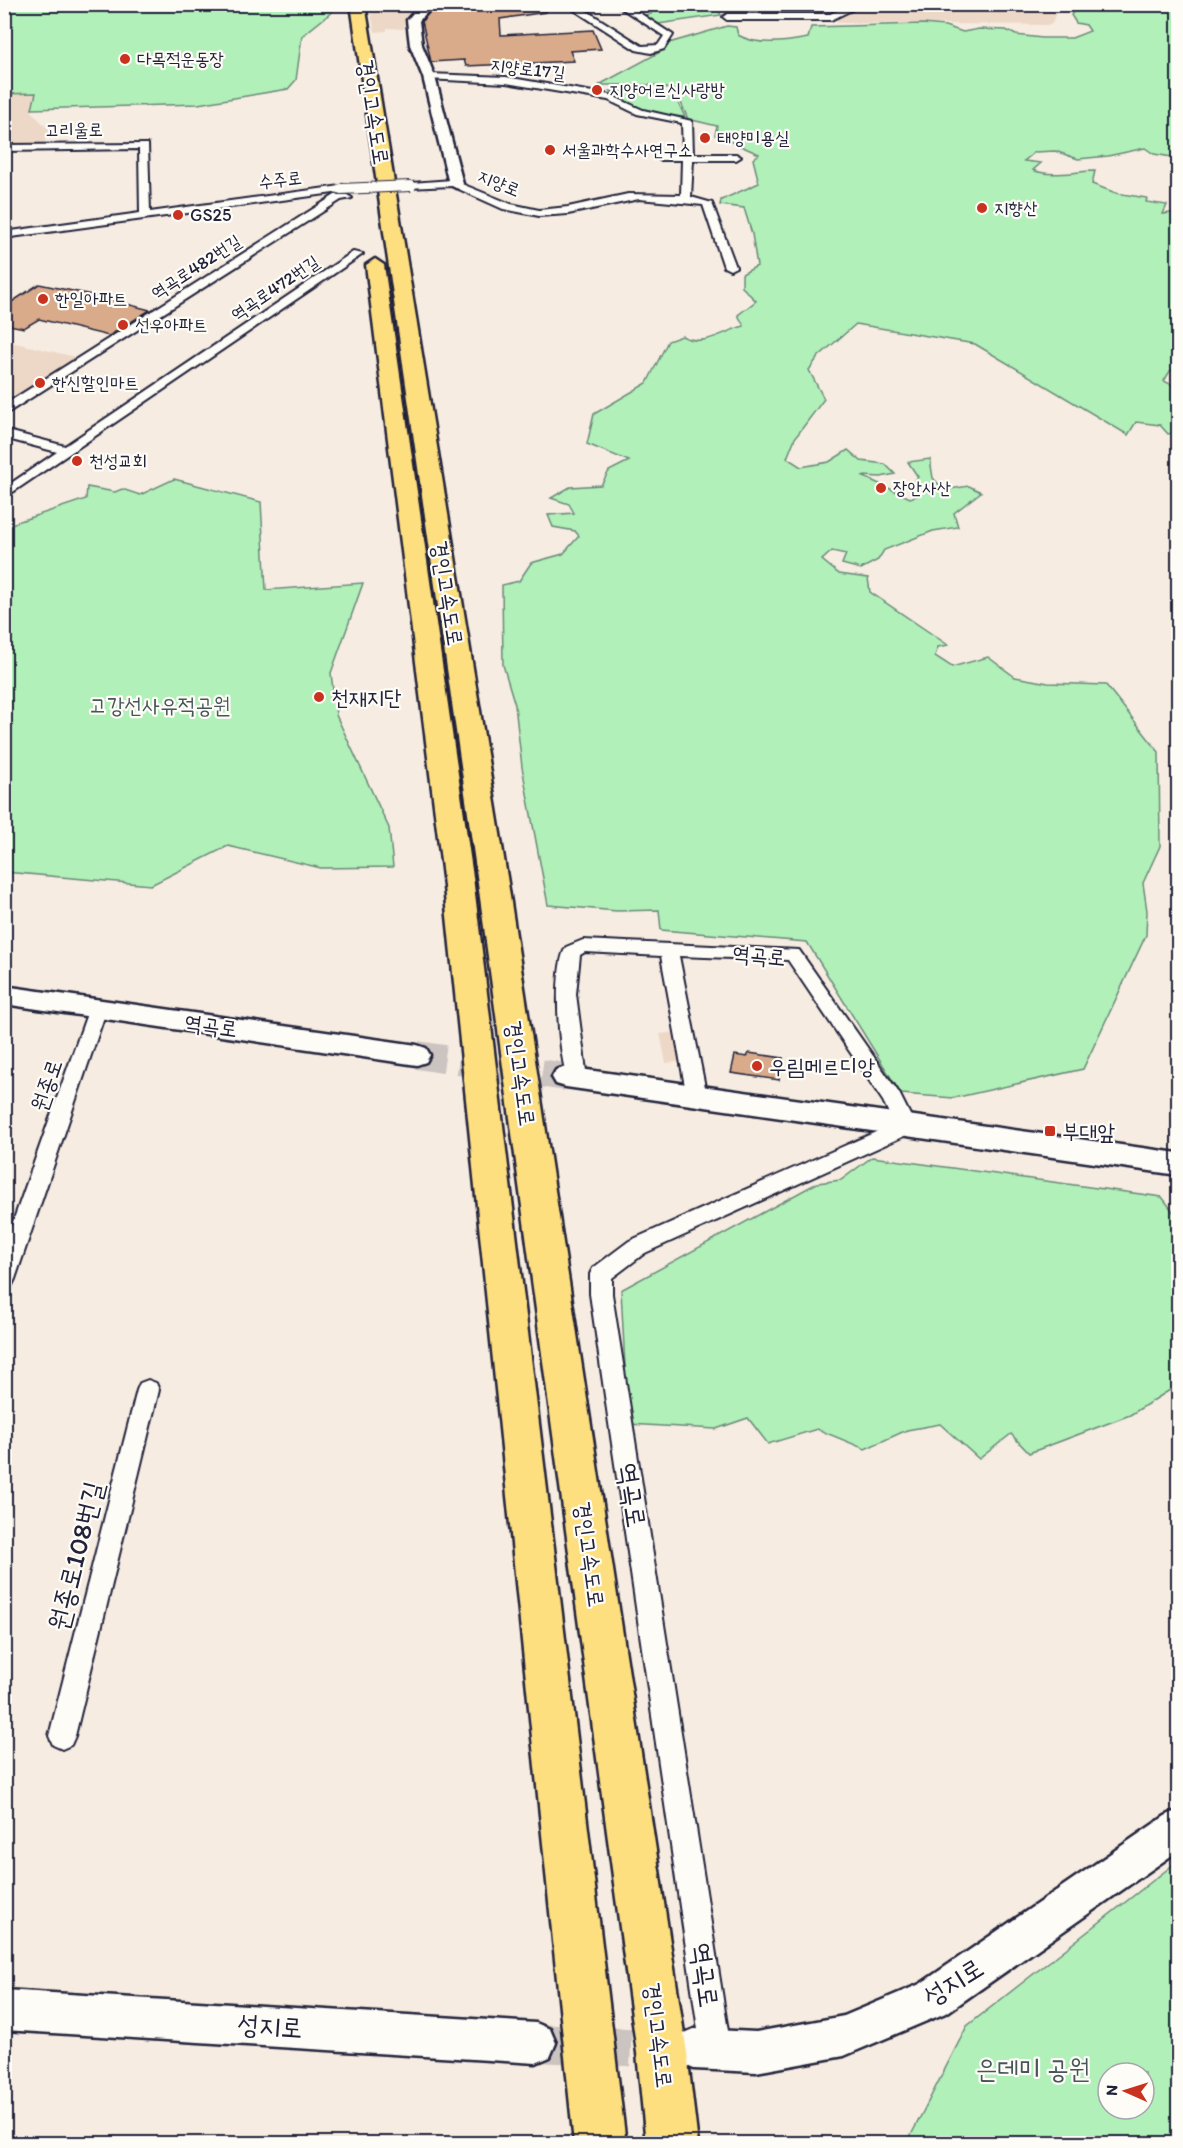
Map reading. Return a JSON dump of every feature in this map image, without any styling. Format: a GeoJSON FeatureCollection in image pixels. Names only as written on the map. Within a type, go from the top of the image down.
{"type":"FeatureCollection","features":[{"type":"Feature","properties":{"kind":"highway","name":"경인고속도로"},"geometry":{"type":"LineString","coordinates":[[340,4],[458,876],[600,2144]]}},
{"type":"Feature","properties":{"kind":"highway","name":"경인고속도로"},"geometry":{"type":"LineString","coordinates":[[358,4],[495,895],[659,2029],[672,2144]]}},
{"type":"Feature","properties":{"kind":"street","name":"지양로"},"geometry":{"type":"LineString","coordinates":[[428,4],[412,25],[416,45],[429,77],[456,183],[488,200],[523,212],[539,214],[564,212],[639,196],[683,198],[707,203],[722,237],[730,267]]}},
{"type":"Feature","properties":{"kind":"street"},"geometry":{"type":"LineString","coordinates":[[569,4],[639,48],[651,50],[662,47],[669,34],[619,4]]}},
{"type":"Feature","properties":{"kind":"street"},"geometry":{"type":"LineString","coordinates":[[728,17],[754,4]]}},
{"type":"Feature","properties":{"kind":"street"},"geometry":{"type":"LineString","coordinates":[[783,17],[808,4]]}},
{"type":"Feature","properties":{"kind":"street"},"geometry":{"type":"LineString","coordinates":[[728,17],[831,17],[860,4]]}},
{"type":"Feature","properties":{"kind":"street"},"geometry":{"type":"LineString","coordinates":[[722,6],[728,17]]}},
{"type":"Feature","properties":{"kind":"street","name":"지양로17길"},"geometry":{"type":"LineString","coordinates":[[429,77],[506,80],[610,98],[640,112],[685,121],[689,123],[686,196],[683,198]]}},
{"type":"Feature","properties":{"kind":"street","name":"고리울로"},"geometry":{"type":"LineString","coordinates":[[4,148],[144,146],[145,214]]}},
{"type":"Feature","properties":{"kind":"street"},"geometry":{"type":"LineString","coordinates":[[660,158],[736,158]]}},
{"type":"Feature","properties":{"kind":"street","name":"수주로"},"geometry":{"type":"LineString","coordinates":[[4,235],[145,214],[416,185],[456,183]]}},
{"type":"Feature","properties":{"kind":"street","name":"역곡로482번길"},"geometry":{"type":"LineString","coordinates":[[4,411],[344,193]]}},
{"type":"Feature","properties":{"kind":"street","name":"역곡로472번길"},"geometry":{"type":"LineString","coordinates":[[4,494],[357,254]]}},
{"type":"Feature","properties":{"kind":"street"},"geometry":{"type":"LineString","coordinates":[[4,434],[68,451]]}},
{"type":"Feature","properties":{"kind":"street"},"geometry":{"type":"LineString","coordinates":[[697,1097],[669,950],[583,946],[572,951],[567,961],[572,1078],[697,1097],[906,1127],[1179,1164]]}},
{"type":"Feature","properties":{"kind":"street","name":"역곡로"},"geometry":{"type":"LineString","coordinates":[[669,950],[793,954],[892,1098],[906,1127],[637,1247],[601,1274],[601,1294],[705,2050]]}},
{"type":"Feature","properties":{"kind":"street","name":"역곡로"},"geometry":{"type":"LineString","coordinates":[[4,995],[417,1055]]}},
{"type":"Feature","properties":{"kind":"street","name":"원종로"},"geometry":{"type":"LineString","coordinates":[[4,1279],[98,1008]]}},
{"type":"Feature","properties":{"kind":"street","name":"원종로108번길"},"geometry":{"type":"LineString","coordinates":[[62,1736],[148,1390]]}},
{"type":"Feature","properties":{"kind":"street","name":"성지로"},"geometry":{"type":"LineString","coordinates":[[705,2050],[756,2052],[844,2036],[934,1998],[1179,1829]]}},
{"type":"Feature","properties":{"kind":"street","name":"성지로"},"geometry":{"type":"LineString","coordinates":[[4,2010],[536,2043]]}},
{"type":"Feature","properties":{"kind":"shaded area"},"geometry":{"type":"Polygon","coordinates":[[[369,4],[419,5],[405,20],[404,29],[387,28],[387,31],[375,32],[369,4]]]}},
{"type":"Feature","properties":{"kind":"shaded area"},"geometry":{"type":"Polygon","coordinates":[[[864,5],[1060,5],[1051,25],[838,23],[836,17],[864,5]]]}},
{"type":"Feature","properties":{"kind":"shaded area"},"geometry":{"type":"Polygon","coordinates":[[[37,93],[32,112],[50,131],[43,145],[5,147],[4,94],[37,93]]]}},
{"type":"Feature","properties":{"kind":"shaded area"},"geometry":{"type":"Polygon","coordinates":[[[7,341],[84,359],[5,410],[4,343],[7,341]]]}},
{"type":"Feature","properties":{"kind":"shaded area"},"geometry":{"type":"Polygon","coordinates":[[[678,1032],[686,1061],[666,1063],[660,1034],[678,1032]]]}},
{"type":"Feature","properties":{"kind":"green space"},"geometry":{"type":"Polygon","coordinates":[[[330,4],[332,12],[302,36],[296,80],[288,89],[198,104],[32,109],[36,93],[5,94],[5,5],[330,4]]]}},
{"type":"Feature","properties":{"kind":"green space"},"geometry":{"type":"Polygon","coordinates":[[[637,5],[716,5],[721,15],[658,24],[644,15],[651,14],[652,7],[637,5]]]}},
{"type":"Feature","properties":{"kind":"green space"},"geometry":{"type":"Polygon","coordinates":[[[1078,5],[1178,5],[1178,39],[1176,41],[1178,42],[1178,158],[1154,154],[1145,148],[1108,156],[1078,159],[1055,151],[1035,152],[1024,161],[1041,163],[1033,170],[1048,174],[1095,171],[1092,184],[1116,193],[1147,198],[1146,202],[1167,205],[1163,214],[1178,212],[1178,368],[1170,371],[1164,381],[1178,388],[1178,432],[1168,434],[1160,425],[1136,422],[1128,435],[975,344],[856,324],[818,357],[809,370],[824,399],[795,438],[787,458],[801,467],[829,462],[848,450],[861,461],[885,464],[895,474],[881,477],[862,476],[910,498],[920,495],[910,486],[918,477],[908,462],[930,459],[933,478],[944,490],[969,486],[981,492],[954,513],[958,527],[933,531],[884,550],[878,560],[861,569],[842,564],[846,554],[832,551],[822,560],[839,574],[868,578],[870,592],[948,645],[938,647],[935,656],[952,667],[988,657],[1015,677],[1048,683],[1106,685],[1159,752],[1160,846],[1143,883],[1147,911],[1146,935],[1083,1069],[954,1098],[901,1094],[807,942],[661,930],[659,910],[617,911],[548,905],[522,767],[515,705],[503,665],[502,585],[519,581],[531,563],[563,554],[579,536],[575,531],[553,527],[548,515],[574,513],[569,504],[551,498],[570,487],[601,485],[609,471],[629,461],[587,444],[594,414],[647,383],[668,341],[682,336],[698,340],[706,339],[744,326],[738,315],[756,301],[742,287],[742,274],[757,266],[752,234],[744,208],[720,205],[721,200],[759,183],[753,159],[759,154],[715,135],[717,126],[688,119],[676,91],[655,85],[599,85],[662,51],[669,43],[727,26],[736,27],[738,35],[763,42],[808,38],[811,27],[923,24],[945,26],[963,32],[979,29],[1006,30],[1016,35],[1072,38],[1090,31],[1086,25],[1076,23],[1071,15],[1078,5]]]}},
{"type":"Feature","properties":{"kind":"green space"},"geometry":{"type":"Polygon","coordinates":[[[610,91],[674,94],[685,117],[665,115],[636,107],[610,91]]]}},
{"type":"Feature","properties":{"kind":"green space","name":"고강선사유적공원"},"geometry":{"type":"Polygon","coordinates":[[[174,479],[261,502],[266,590],[363,583],[331,673],[336,715],[389,828],[393,867],[321,868],[228,846],[151,885],[5,872],[5,526],[86,499],[87,487],[115,492],[122,489],[140,495],[174,479]]]}},
{"type":"Feature","properties":{"kind":"green space"},"geometry":{"type":"Polygon","coordinates":[[[872,1157],[1162,1197],[1178,1218],[1178,1385],[1130,1415],[1029,1453],[1011,1434],[979,1459],[940,1424],[907,1430],[865,1449],[817,1429],[768,1444],[748,1418],[716,1429],[628,1424],[621,1290],[817,1183],[841,1180],[872,1157]]]}},
{"type":"Feature","properties":{"kind":"green space","name":"은데미 공원"},"geometry":{"type":"Polygon","coordinates":[[[1178,1861],[1178,2143],[907,2143],[967,2026],[1178,1861]]]}},
{"type":"Feature","properties":{"kind":"building"},"geometry":{"type":"Polygon","coordinates":[[[437,4],[545,4],[546,12],[500,19],[501,35],[593,30],[601,49],[570,51],[574,61],[466,66],[464,60],[431,62],[422,21],[437,4]]]}},
{"type":"Feature","properties":{"kind":"building"},"geometry":{"type":"Polygon","coordinates":[[[39,284],[121,301],[119,302],[150,310],[109,336],[39,319],[24,328],[4,324],[4,307],[39,284]]]}},
{"type":"Feature","properties":{"kind":"building","name":"우림메르디앙"},"geometry":{"type":"Polygon","coordinates":[[[749,1053],[783,1058],[779,1080],[731,1073],[735,1055],[747,1057],[749,1053]]]}},
{"type":"Feature","properties":{"kind":"tunnel"},"geometry":{"type":"LineString","coordinates":[[417,1055],[566,1077]]}},
{"type":"Feature","properties":{"kind":"tunnel"},"geometry":{"type":"LineString","coordinates":[[536,2043],[672,2049]]}},
{"type":"Feature","properties":{"kind":"place","name":"다목적운동장"},"geometry":{"type":"Point","coordinates":[125,59]}},
{"type":"Feature","properties":{"kind":"place","name":"지양어르신사랑방"},"geometry":{"type":"Point","coordinates":[597,90]}},
{"type":"Feature","properties":{"kind":"place","name":"태양미용실"},"geometry":{"type":"Point","coordinates":[705,138]}},
{"type":"Feature","properties":{"kind":"place","name":"서울과학수사연구소"},"geometry":{"type":"Point","coordinates":[550,150]}},
{"type":"Feature","properties":{"kind":"place","name":"지향산"},"geometry":{"type":"Point","coordinates":[982,208]}},
{"type":"Feature","properties":{"kind":"place","name":"GS25"},"geometry":{"type":"Point","coordinates":[178,215]}},
{"type":"Feature","properties":{"kind":"place","name":"한일아파트"},"geometry":{"type":"Point","coordinates":[43,299]}},
{"type":"Feature","properties":{"kind":"place","name":"선우아파트"},"geometry":{"type":"Point","coordinates":[123,325]}},
{"type":"Feature","properties":{"kind":"place","name":"한신할인마트"},"geometry":{"type":"Point","coordinates":[40,383]}},
{"type":"Feature","properties":{"kind":"place","name":"천성교회"},"geometry":{"type":"Point","coordinates":[77,461]}},
{"type":"Feature","properties":{"kind":"place","name":"장안사산"},"geometry":{"type":"Point","coordinates":[881,488]}},
{"type":"Feature","properties":{"kind":"place","name":"천재지단"},"geometry":{"type":"Point","coordinates":[319,697]}},
{"type":"Feature","properties":{"kind":"place","name":"우림메르디앙"},"geometry":{"type":"Point","coordinates":[757,1066]}},
{"type":"Feature","properties":{"kind":"place","name":"부대앞"},"geometry":{"type":"Point","coordinates":[1050,1131]}}]}
